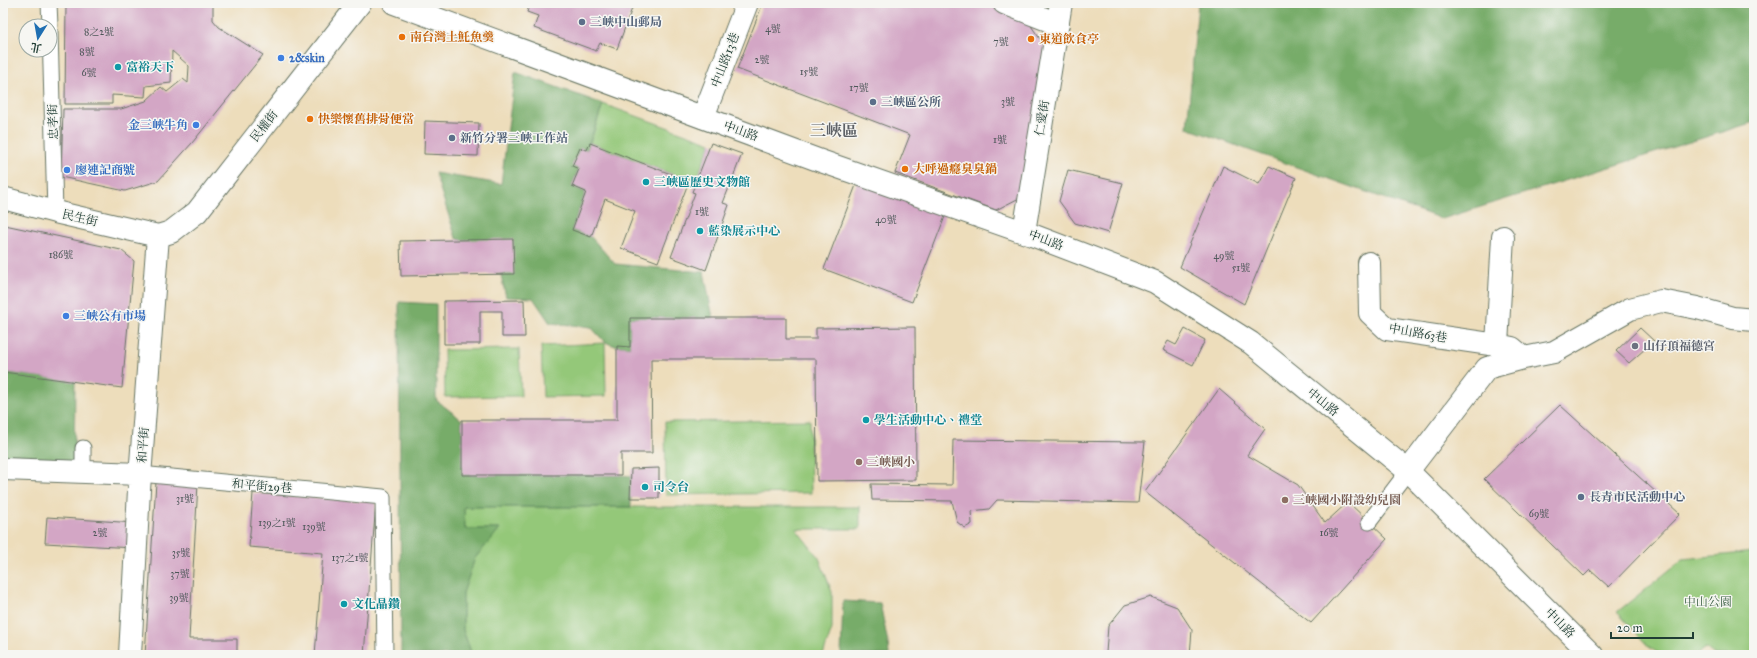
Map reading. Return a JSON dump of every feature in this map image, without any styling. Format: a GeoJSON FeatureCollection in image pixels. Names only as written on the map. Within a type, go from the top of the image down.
{"type":"FeatureCollection","features":[{"type":"Feature","properties":{"kind":"street","name":"民權街"},"geometry":{"type":"LineString","coordinates":[[158,236],[170,232],[197,212],[360,3]]}},
{"type":"Feature","properties":{"kind":"street","name":"中山路"},"geometry":{"type":"LineString","coordinates":[[394,3],[703,117],[1024,232],[1154,282],[1251,343],[1408,471],[1592,655]]}},
{"type":"Feature","properties":{"kind":"street","name":"中山路13巷"},"geometry":{"type":"LineString","coordinates":[[703,117],[747,3]]}},
{"type":"Feature","properties":{"kind":"street"},"geometry":{"type":"LineString","coordinates":[[1004,3],[1058,24]]}},
{"type":"Feature","properties":{"kind":"street","name":"仁愛街"},"geometry":{"type":"LineString","coordinates":[[1024,232],[1061,3]]}},
{"type":"Feature","properties":{"kind":"street","name":"民生街"},"geometry":{"type":"LineString","coordinates":[[3,198],[158,236]]}},
{"type":"Feature","properties":{"kind":"street","name":"和平街"},"geometry":{"type":"LineString","coordinates":[[130,655],[140,474],[158,236]]}},
{"type":"Feature","properties":{"kind":"street"},"geometry":{"type":"LineString","coordinates":[[1498,344],[1503,237]]}},
{"type":"Feature","properties":{"kind":"street","name":"中山路63巷"},"geometry":{"type":"LineString","coordinates":[[1369,264],[1370,313],[1386,330],[1498,344],[1512,348],[1524,358]]}},
{"type":"Feature","properties":{"kind":"street"},"geometry":{"type":"LineString","coordinates":[[1408,471],[1487,368],[1554,352],[1630,309],[1661,301],[1744,319],[1754,333]]}},
{"type":"Feature","properties":{"kind":"street"},"geometry":{"type":"LineString","coordinates":[[3,469],[140,474]]}},
{"type":"Feature","properties":{"kind":"lane"},"geometry":{"type":"LineString","coordinates":[[49,3],[50,18]]}},
{"type":"Feature","properties":{"kind":"lane","name":"忠孝街"},"geometry":{"type":"LineString","coordinates":[[51,58],[56,212]]}},
{"type":"Feature","properties":{"kind":"lane"},"geometry":{"type":"LineString","coordinates":[[83,448],[83,472]]}},
{"type":"Feature","properties":{"kind":"lane"},"geometry":{"type":"LineString","coordinates":[[1370,522],[1408,471]]}},
{"type":"Feature","properties":{"kind":"lane","name":"和平街29巷"},"geometry":{"type":"LineString","coordinates":[[140,474],[226,486],[383,497],[385,655]]}},
{"type":"Feature","properties":{"kind":"green space"},"geometry":{"type":"Polygon","coordinates":[[[1198,3],[1754,3],[1754,122],[1442,219],[1187,128],[1198,3]]]}},
{"type":"Feature","properties":{"kind":"green space"},"geometry":{"type":"Polygon","coordinates":[[[515,72],[603,104],[587,150],[580,148],[573,166],[579,169],[572,186],[586,192],[572,230],[591,237],[615,264],[704,272],[713,318],[630,318],[630,347],[612,345],[604,341],[591,327],[550,323],[533,298],[506,297],[495,249],[488,250],[456,238],[435,173],[501,184],[515,72]]]}},
{"type":"Feature","properties":{"kind":"green space"},"geometry":{"type":"Polygon","coordinates":[[[603,104],[711,143],[695,183],[590,143],[603,104]]]}},
{"type":"Feature","properties":{"kind":"green space"},"geometry":{"type":"Polygon","coordinates":[[[399,302],[436,304],[436,400],[462,420],[463,475],[631,476],[631,507],[464,507],[465,529],[500,529],[475,558],[463,593],[463,630],[472,655],[401,655],[399,302]]]}},
{"type":"Feature","properties":{"kind":"green space"},"geometry":{"type":"Polygon","coordinates":[[[605,343],[606,396],[543,397],[541,346],[605,343]]]}},
{"type":"Feature","properties":{"kind":"green space"},"geometry":{"type":"Polygon","coordinates":[[[519,349],[521,396],[445,397],[444,350],[519,349]]]}},
{"type":"Feature","properties":{"kind":"green space"},"geometry":{"type":"Polygon","coordinates":[[[3,372],[75,381],[74,466],[3,462],[3,372]]]}},
{"type":"Feature","properties":{"kind":"green space"},"geometry":{"type":"Polygon","coordinates":[[[810,420],[811,493],[666,495],[665,422],[810,420]]]}},
{"type":"Feature","properties":{"kind":"green space"},"geometry":{"type":"Polygon","coordinates":[[[464,507],[860,507],[860,529],[796,529],[819,558],[832,592],[832,629],[823,655],[472,655],[463,630],[463,593],[475,558],[499,529],[465,529],[464,507]]]}},
{"type":"Feature","properties":{"kind":"green space","name":"中山公園"},"geometry":{"type":"Polygon","coordinates":[[[1754,552],[1754,655],[1714,655],[1706,648],[1696,655],[1661,655],[1649,647],[1617,612],[1683,559],[1754,552]]]}},
{"type":"Feature","properties":{"kind":"green space"},"geometry":{"type":"Polygon","coordinates":[[[843,601],[880,603],[889,655],[841,655],[843,601]]]}},
{"type":"Feature","properties":{"kind":"building"},"geometry":{"type":"Polygon","coordinates":[[[66,3],[213,3],[213,20],[219,27],[263,55],[192,143],[158,181],[125,191],[61,177],[63,109],[121,109],[146,101],[161,87],[167,92],[183,79],[188,83],[189,66],[172,51],[171,83],[146,86],[145,97],[112,95],[112,104],[65,104],[66,3]]]}},
{"type":"Feature","properties":{"kind":"building","name":"三峽中山郵局"},"geometry":{"type":"Polygon","coordinates":[[[530,3],[634,3],[617,49],[600,43],[596,51],[534,28],[538,16],[527,12],[530,3]]]}},
{"type":"Feature","properties":{"kind":"building"},"geometry":{"type":"Polygon","coordinates":[[[763,3],[985,3],[1027,20],[1047,49],[1023,196],[996,210],[895,173],[910,135],[737,69],[763,3]]]}},
{"type":"Feature","properties":{"kind":"building","name":"新竹分署三峽工作站"},"geometry":{"type":"Polygon","coordinates":[[[425,121],[479,123],[478,156],[424,154],[425,121]]]}},
{"type":"Feature","properties":{"kind":"building"},"geometry":{"type":"Polygon","coordinates":[[[590,143],[689,181],[658,262],[621,248],[635,211],[605,199],[591,237],[572,230],[586,192],[572,186],[579,169],[572,166],[580,148],[587,150],[590,143]]]}},
{"type":"Feature","properties":{"kind":"building"},"geometry":{"type":"Polygon","coordinates":[[[711,143],[742,154],[723,203],[729,205],[706,270],[671,257],[695,193],[692,192],[711,143]]]}},
{"type":"Feature","properties":{"kind":"building"},"geometry":{"type":"Polygon","coordinates":[[[1223,166],[1259,184],[1269,166],[1296,178],[1244,304],[1180,267],[1223,166]]]}},
{"type":"Feature","properties":{"kind":"building"},"geometry":{"type":"Polygon","coordinates":[[[1068,170],[1123,183],[1108,233],[1075,223],[1059,201],[1068,170]]]}},
{"type":"Feature","properties":{"kind":"building"},"geometry":{"type":"Polygon","coordinates":[[[858,180],[946,214],[912,302],[824,269],[858,180]]]}},
{"type":"Feature","properties":{"kind":"building","name":"三峽公有市場"},"geometry":{"type":"Polygon","coordinates":[[[5,225],[121,250],[134,261],[122,388],[3,372],[3,226],[5,225]]]}},
{"type":"Feature","properties":{"kind":"building"},"geometry":{"type":"Polygon","coordinates":[[[513,239],[514,274],[401,276],[400,241],[513,239]]]}},
{"type":"Feature","properties":{"kind":"building"},"geometry":{"type":"Polygon","coordinates":[[[524,300],[525,337],[502,337],[502,311],[480,311],[480,344],[444,344],[444,301],[524,300]]]}},
{"type":"Feature","properties":{"kind":"building"},"geometry":{"type":"Polygon","coordinates":[[[630,318],[786,318],[786,339],[816,339],[816,328],[915,327],[916,480],[817,481],[816,359],[651,359],[652,453],[621,453],[621,475],[462,475],[462,420],[617,420],[617,346],[630,347],[630,318]]]}},
{"type":"Feature","properties":{"kind":"building","name":"山仔頂福德宮"},"geometry":{"type":"Polygon","coordinates":[[[1640,328],[1654,341],[1629,363],[1616,351],[1640,328]]]}},
{"type":"Feature","properties":{"kind":"building"},"geometry":{"type":"Polygon","coordinates":[[[1185,329],[1205,340],[1193,365],[1163,350],[1168,341],[1176,345],[1185,329]]]}},
{"type":"Feature","properties":{"kind":"building"},"geometry":{"type":"Polygon","coordinates":[[[1219,389],[1265,429],[1247,455],[1298,485],[1325,523],[1348,502],[1387,539],[1311,623],[1145,492],[1219,389]]]}},
{"type":"Feature","properties":{"kind":"building","name":"長青市民活動中心"},"geometry":{"type":"Polygon","coordinates":[[[1560,405],[1680,514],[1609,587],[1590,570],[1584,576],[1484,479],[1560,405]]]}},
{"type":"Feature","properties":{"kind":"building"},"geometry":{"type":"Polygon","coordinates":[[[953,440],[1145,442],[1138,503],[997,500],[989,509],[971,511],[972,524],[965,528],[957,522],[952,501],[872,500],[871,484],[952,485],[953,440]]]}},
{"type":"Feature","properties":{"kind":"building","name":"司令台"},"geometry":{"type":"Polygon","coordinates":[[[659,468],[659,498],[630,498],[631,469],[659,468]]]}},
{"type":"Feature","properties":{"kind":"building"},"geometry":{"type":"Polygon","coordinates":[[[156,482],[198,484],[189,639],[237,639],[237,655],[145,655],[156,482]]]}},
{"type":"Feature","properties":{"kind":"building","name":"文化晶鑽"},"geometry":{"type":"Polygon","coordinates":[[[253,493],[376,502],[364,655],[315,655],[323,553],[249,547],[253,493]]]}},
{"type":"Feature","properties":{"kind":"building"},"geometry":{"type":"Polygon","coordinates":[[[47,517],[135,523],[133,548],[45,543],[47,517]]]}},
{"type":"Feature","properties":{"kind":"building"},"geometry":{"type":"Polygon","coordinates":[[[1151,597],[1177,607],[1192,630],[1190,655],[1107,655],[1108,626],[1125,605],[1151,597]]]}},
{"type":"Feature","properties":{"kind":"place","name":"三峽中山郵局"},"geometry":{"type":"Point","coordinates":[582,22]}},
{"type":"Feature","properties":{"kind":"place","name":"南台灣土魠魚羹"},"geometry":{"type":"Point","coordinates":[402,37]}},
{"type":"Feature","properties":{"kind":"place","name":"東道飲食亭"},"geometry":{"type":"Point","coordinates":[1031,39]}},
{"type":"Feature","properties":{"kind":"place","name":"2&skin"},"geometry":{"type":"Point","coordinates":[281,58]}},
{"type":"Feature","properties":{"kind":"place","name":"富裕天下"},"geometry":{"type":"Point","coordinates":[118,67]}},
{"type":"Feature","properties":{"kind":"place","name":"三峽區公所"},"geometry":{"type":"Point","coordinates":[873,102]}},
{"type":"Feature","properties":{"kind":"place","name":"快樂懷舊排骨便當"},"geometry":{"type":"Point","coordinates":[310,119]}},
{"type":"Feature","properties":{"kind":"place","name":"金三峽牛角"},"geometry":{"type":"Point","coordinates":[196,125]}},
{"type":"Feature","properties":{"kind":"place","name":"新竹分署三峽工作站"},"geometry":{"type":"Point","coordinates":[452,138]}},
{"type":"Feature","properties":{"kind":"place","name":"大呼過癮臭臭鍋"},"geometry":{"type":"Point","coordinates":[905,169]}},
{"type":"Feature","properties":{"kind":"place","name":"廖連記商號"},"geometry":{"type":"Point","coordinates":[67,170]}},
{"type":"Feature","properties":{"kind":"place","name":"三峽區歷史文物館"},"geometry":{"type":"Point","coordinates":[646,182]}},
{"type":"Feature","properties":{"kind":"place","name":"藍染展示中心"},"geometry":{"type":"Point","coordinates":[700,231]}},
{"type":"Feature","properties":{"kind":"place","name":"三峽公有市場"},"geometry":{"type":"Point","coordinates":[66,316]}},
{"type":"Feature","properties":{"kind":"place","name":"山仔頂福德宮"},"geometry":{"type":"Point","coordinates":[1635,346]}},
{"type":"Feature","properties":{"kind":"place","name":"學生活動中心、禮堂"},"geometry":{"type":"Point","coordinates":[866,420]}},
{"type":"Feature","properties":{"kind":"place","name":"三峽國小"},"geometry":{"type":"Point","coordinates":[859,462]}},
{"type":"Feature","properties":{"kind":"place","name":"司令台"},"geometry":{"type":"Point","coordinates":[645,487]}},
{"type":"Feature","properties":{"kind":"place","name":"長青市民活動中心"},"geometry":{"type":"Point","coordinates":[1581,497]}},
{"type":"Feature","properties":{"kind":"place","name":"三峽國小附設幼兒園"},"geometry":{"type":"Point","coordinates":[1285,500]}},
{"type":"Feature","properties":{"kind":"place","name":"文化晶鑽"},"geometry":{"type":"Point","coordinates":[344,604]}},
{"type":"Feature","properties":{"kind":"district","name":"三峽區"},"geometry":{"type":"Point","coordinates":[834,130]}}]}
